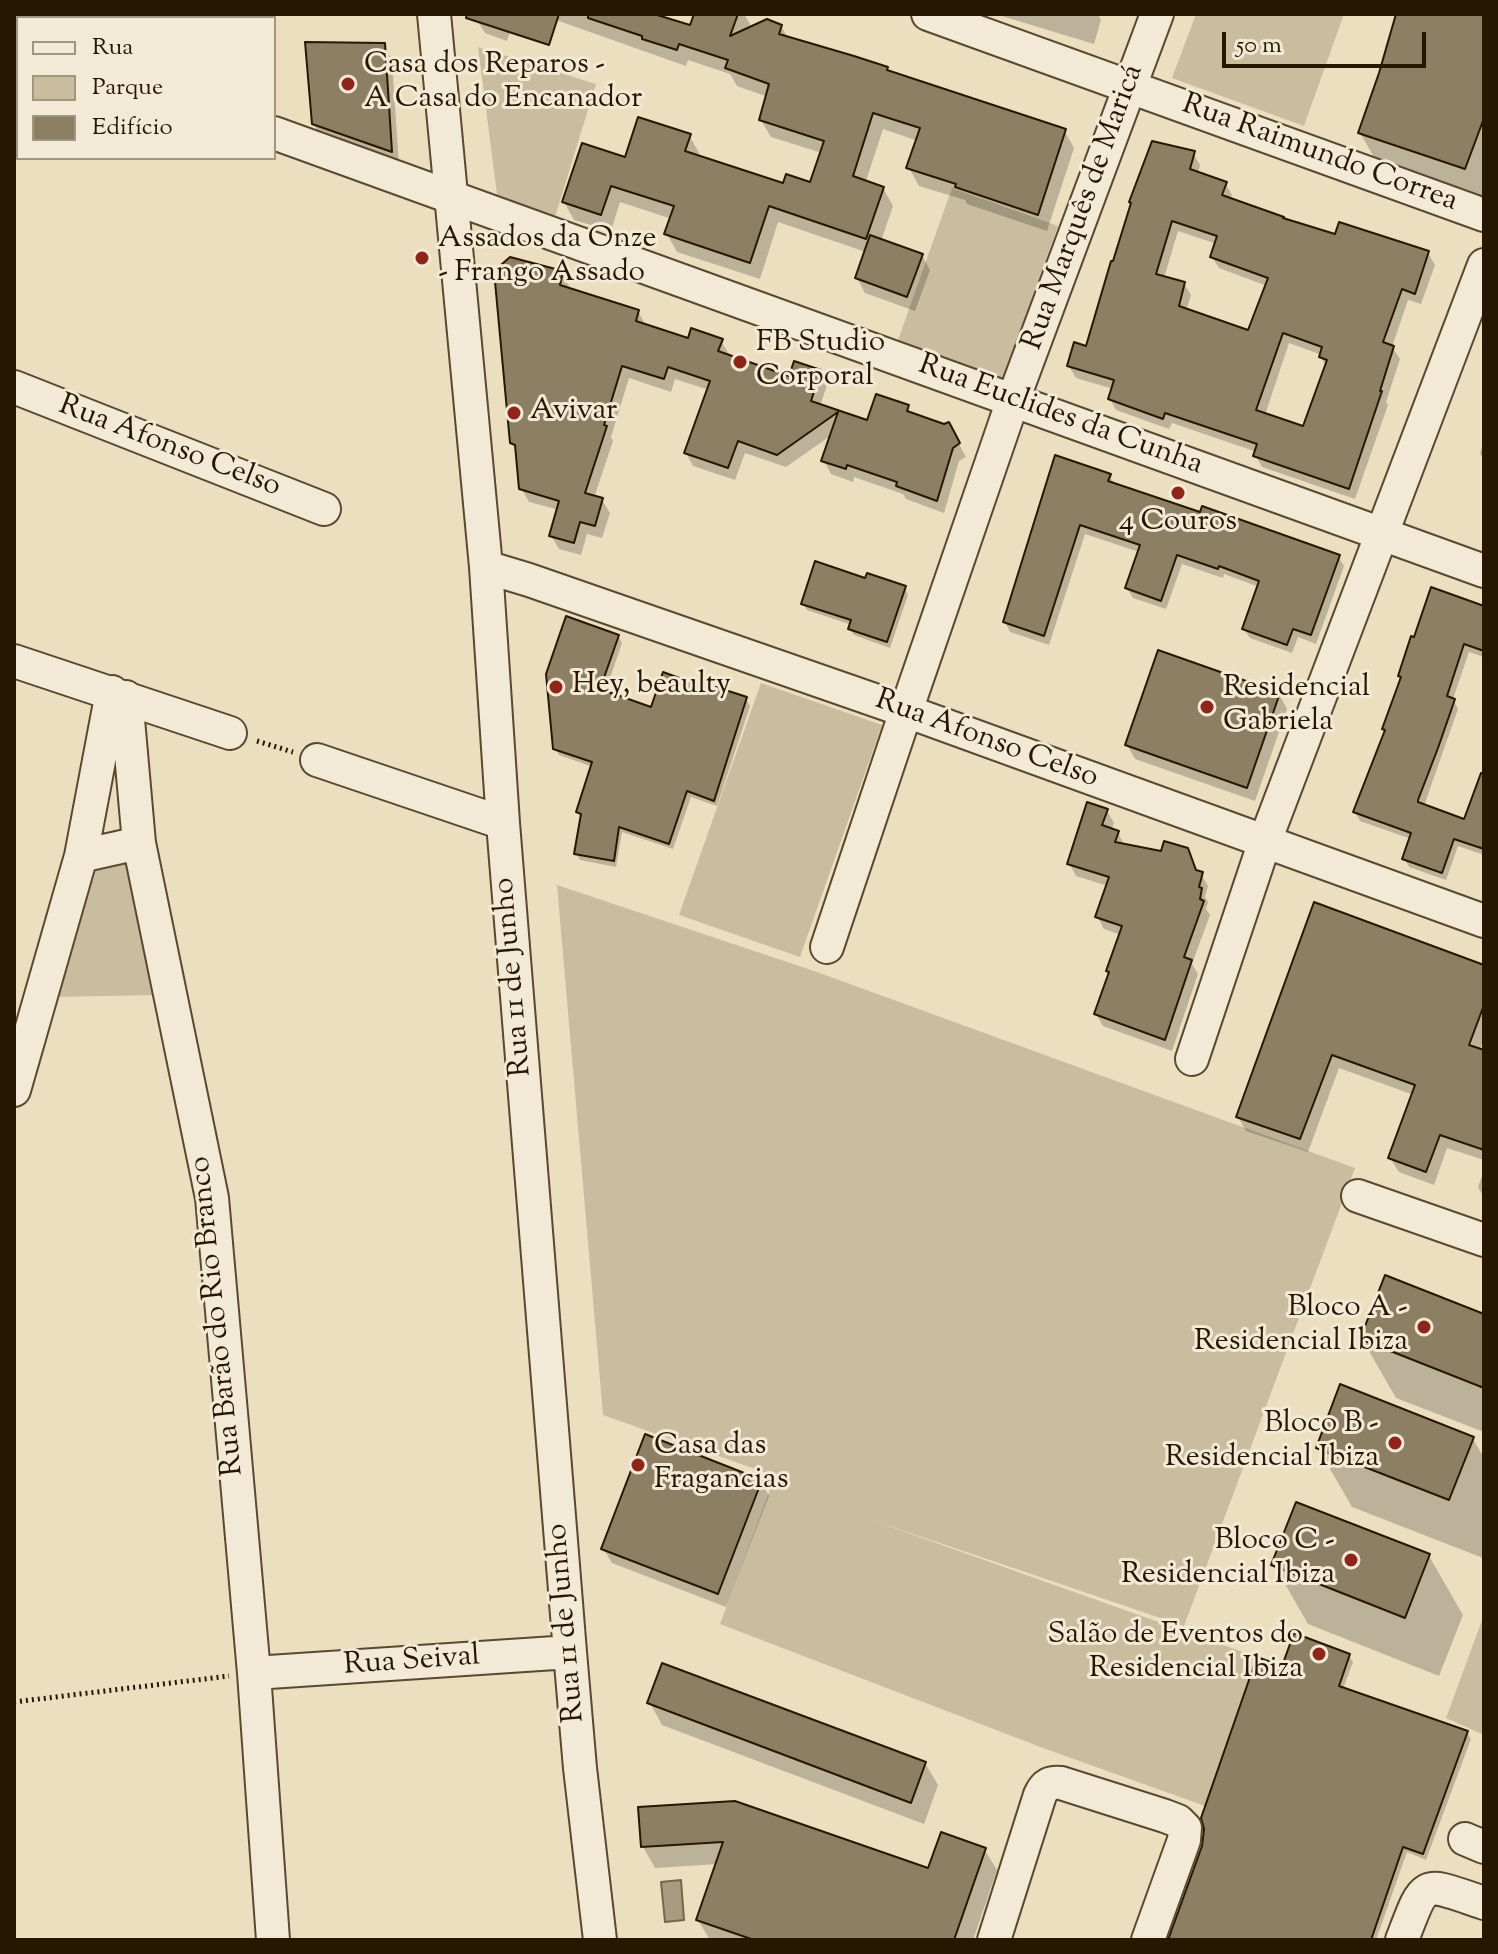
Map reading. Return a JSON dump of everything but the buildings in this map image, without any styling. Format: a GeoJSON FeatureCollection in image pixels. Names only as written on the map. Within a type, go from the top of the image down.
{"type":"FeatureCollection","features":[{"type":"Feature","properties":{"kind":"street","name":"Rua 11 de Junho"},"geometry":{"type":"LineString","coordinates":[[434,14],[486,567],[503,823],[570,1652],[600,1940]]}},
{"type":"Feature","properties":{"kind":"street","name":"Rua Raimundo Correa"},"geometry":{"type":"LineString","coordinates":[[928,14],[1484,215]]}},
{"type":"Feature","properties":{"kind":"street","name":"Rua Marquês de Maricá"},"geometry":{"type":"LineString","coordinates":[[827,947],[1013,400],[1157,14]]}},
{"type":"Feature","properties":{"kind":"street","name":"Rua Euclides da Cunha"},"geometry":{"type":"LineString","coordinates":[[276,134],[1484,571]]}},
{"type":"Feature","properties":{"kind":"street"},"geometry":{"type":"LineString","coordinates":[[1192,1059],[1265,841],[1484,265]]}},
{"type":"Feature","properties":{"kind":"street","name":"Rua Afonso Celso"},"geometry":{"type":"LineString","coordinates":[[14,387],[324,509]]}},
{"type":"Feature","properties":{"kind":"street","name":"Rua Afonso Celso"},"geometry":{"type":"LineString","coordinates":[[486,567],[906,711],[1484,921]]}},
{"type":"Feature","properties":{"kind":"street"},"geometry":{"type":"LineString","coordinates":[[14,661],[230,733]]}},
{"type":"Feature","properties":{"kind":"street"},"geometry":{"type":"LineString","coordinates":[[14,1090],[81,856],[119,695]]}},
{"type":"Feature","properties":{"kind":"street","name":"Rua Barão do Rio Branco"},"geometry":{"type":"LineString","coordinates":[[119,695],[139,843],[212,1198],[254,1673],[273,1940]]}},
{"type":"Feature","properties":{"kind":"street"},"geometry":{"type":"LineString","coordinates":[[317,760],[503,823]]}},
{"type":"Feature","properties":{"kind":"street"},"geometry":{"type":"LineString","coordinates":[[81,856],[139,843]]}},
{"type":"Feature","properties":{"kind":"street"},"geometry":{"type":"LineString","coordinates":[[1358,1196],[1484,1240]]}},
{"type":"Feature","properties":{"kind":"street","name":"Rua Seival"},"geometry":{"type":"LineString","coordinates":[[254,1673],[570,1652]]}},
{"type":"Feature","properties":{"kind":"street"},"geometry":{"type":"LineString","coordinates":[[994,1940],[1040,1795],[1046,1784],[1052,1782],[1165,1816],[1178,1821],[1185,1828],[1184,1840],[1148,1940]]}},
{"type":"Feature","properties":{"kind":"street"},"geometry":{"type":"LineString","coordinates":[[1402,1940],[1418,1899],[1430,1888],[1484,1903]]}},
{"type":"Feature","properties":{"kind":"path"},"geometry":{"type":"LineString","coordinates":[[230,733],[317,760]]}},
{"type":"Feature","properties":{"kind":"path"},"geometry":{"type":"LineString","coordinates":[[14,1702],[254,1673]]}},
{"type":"Feature","properties":{"kind":"green space"},"geometry":{"type":"Polygon","coordinates":[[[1196,14],[1344,14],[1304,126],[1172,78],[1196,14]]]}},
{"type":"Feature","properties":{"kind":"green space"},"geometry":{"type":"Polygon","coordinates":[[[478,47],[596,84],[554,220],[498,202],[478,47]]]}},
{"type":"Feature","properties":{"kind":"green space"},"geometry":{"type":"Polygon","coordinates":[[[952,188],[1058,226],[1002,381],[897,343],[952,188]]]}},
{"type":"Feature","properties":{"kind":"green space"},"geometry":{"type":"Polygon","coordinates":[[[761,683],[882,725],[800,957],[679,915],[761,683]]]}},
{"type":"Feature","properties":{"kind":"green space"},"geometry":{"type":"Polygon","coordinates":[[[128,852],[157,995],[49,997],[85,862],[128,852]]]}},
{"type":"Feature","properties":{"kind":"green space"},"geometry":{"type":"Polygon","coordinates":[[[557,885],[817,972],[1355,1168],[1184,1626],[869,1519],[1257,1657],[1205,1806],[1043,1748],[720,1624],[775,1476],[603,1415],[557,885]]]}},
{"type":"Feature","properties":{"kind":"green space"},"geometry":{"type":"Polygon","coordinates":[[[1484,1615],[1484,1735],[1446,1718],[1484,1615]]]}},
{"type":"Feature","properties":{"kind":"shaded area"},"geometry":{"type":"Polygon","coordinates":[[[681,1880],[684,1920],[665,1922],[661,1882],[681,1880]]]}},
{"type":"Feature","properties":{"kind":"place","name":"Casa dos Reparos - A Casa do Encanador"},"geometry":{"type":"Point","coordinates":[348,84]}},
{"type":"Feature","properties":{"kind":"place","name":"Assados da Onze - Frango Assado"},"geometry":{"type":"Point","coordinates":[422,258]}},
{"type":"Feature","properties":{"kind":"place","name":"FB Studio Corporal"},"geometry":{"type":"Point","coordinates":[740,362]}},
{"type":"Feature","properties":{"kind":"place","name":"Avivar"},"geometry":{"type":"Point","coordinates":[514,413]}},
{"type":"Feature","properties":{"kind":"place","name":"4 Couros"},"geometry":{"type":"Point","coordinates":[1178,493]}},
{"type":"Feature","properties":{"kind":"place","name":"Hey, beaulty"},"geometry":{"type":"Point","coordinates":[556,687]}},
{"type":"Feature","properties":{"kind":"place","name":"Residencial Gabriela"},"geometry":{"type":"Point","coordinates":[1207,707]}},
{"type":"Feature","properties":{"kind":"place","name":"Bloco A - Residencial Ibiza"},"geometry":{"type":"Point","coordinates":[1424,1327]}},
{"type":"Feature","properties":{"kind":"place","name":"Bloco B - Residencial Ibiza"},"geometry":{"type":"Point","coordinates":[1395,1443]}},
{"type":"Feature","properties":{"kind":"place","name":"Casa das Fragancias"},"geometry":{"type":"Point","coordinates":[638,1465]}},
{"type":"Feature","properties":{"kind":"place","name":"Bloco C - Residencial Ibiza"},"geometry":{"type":"Point","coordinates":[1351,1560]}},
{"type":"Feature","properties":{"kind":"place","name":"Salão de Eventos do Residencial Ibiza"},"geometry":{"type":"Point","coordinates":[1319,1654]}}]}
